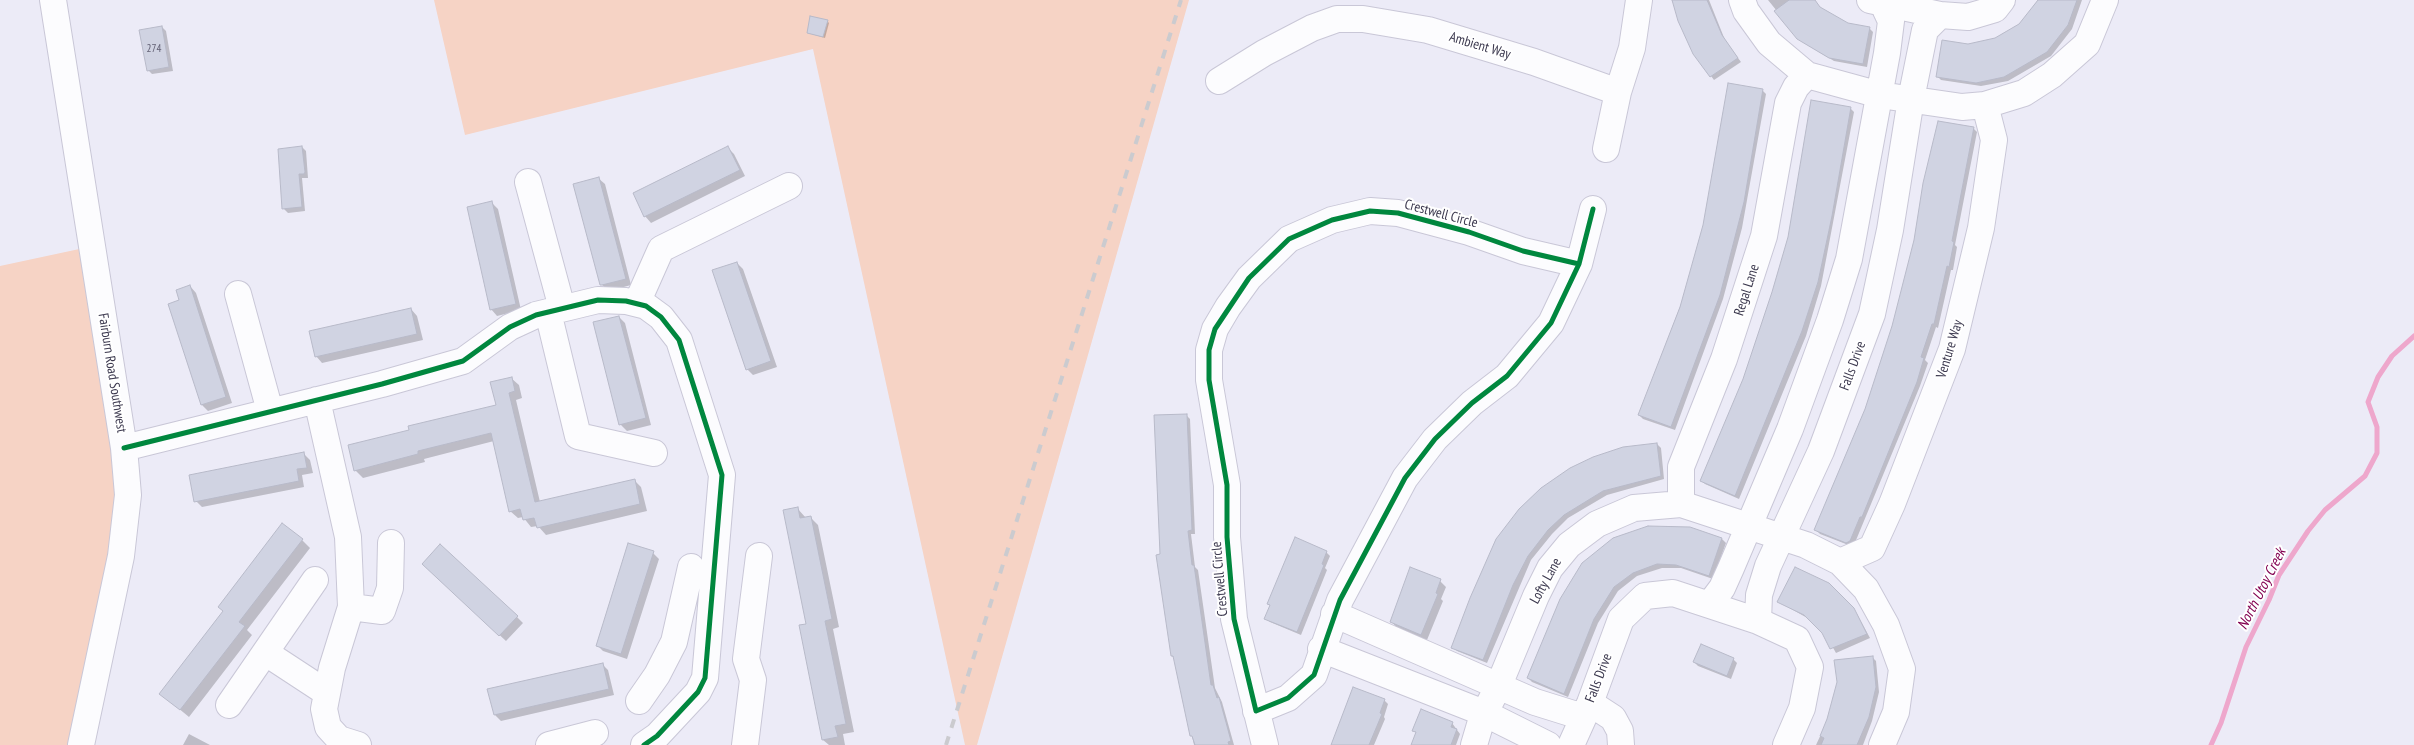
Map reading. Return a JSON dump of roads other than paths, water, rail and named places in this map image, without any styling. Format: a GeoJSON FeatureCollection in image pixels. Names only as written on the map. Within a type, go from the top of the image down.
{"type":"FeatureCollection","features":[{"type":"Feature","properties":{"kind":"street","name":"Fairburn Road Southwest"},"geometry":{"type":"LineString","coordinates":[[53,0],[124,448],[128,495],[121,556],[81,745]]}},
{"type":"Feature","properties":{"kind":"street"},"geometry":{"type":"LineString","coordinates":[[1606,150],[1618,92],[1632,48],[1639,0]]}},
{"type":"Feature","properties":{"kind":"street"},"geometry":{"type":"LineString","coordinates":[[1742,0],[1746,11],[1769,43],[1807,75],[1880,95],[1962,107],[1985,105],[2024,93],[2052,75],[2087,44],[2105,0]]}},
{"type":"Feature","properties":{"kind":"street"},"geometry":{"type":"LineString","coordinates":[[1876,2],[1940,15],[1968,17],[1995,9],[2002,0]]}},
{"type":"Feature","properties":{"kind":"street"},"geometry":{"type":"LineString","coordinates":[[1710,604],[1722,588],[1793,421],[1830,320],[1849,259],[1880,95],[1890,21],[1876,2]]}},
{"type":"Feature","properties":{"kind":"street","name":"Ambient Way"},"geometry":{"type":"LineString","coordinates":[[1219,81],[1264,53],[1312,28],[1336,10],[1363,20],[1428,30],[1534,62],[1618,92]]}},
{"type":"Feature","properties":{"kind":"street","name":"Falls Drive"},"geometry":{"type":"LineString","coordinates":[[1758,621],[1758,595],[1780,536],[1821,451],[1872,314],[1890,230],[1911,99],[1925,30],[1940,15]]}},
{"type":"Feature","properties":{"kind":"street","name":"Regal Lane"},"geometry":{"type":"LineString","coordinates":[[1681,504],[1681,467],[1724,359],[1764,236],[1788,103],[1796,87],[1807,75]]}},
{"type":"Feature","properties":{"kind":"street","name":"Venture Way"},"geometry":{"type":"LineString","coordinates":[[1840,562],[1872,548],[1892,504],[1952,349],[1981,228],[1994,140],[1985,105]]}},
{"type":"Feature","properties":{"kind":"street"},"geometry":{"type":"LineString","coordinates":[[528,182],[555,310],[578,436],[654,453]]}},
{"type":"Feature","properties":{"kind":"street"},"geometry":{"type":"LineString","coordinates":[[637,304],[662,249],[789,186]]}},
{"type":"Feature","properties":{"kind":"street"},"geometry":{"type":"LineString","coordinates":[[1256,711],[1288,698],[1314,675],[1334,614],[1364,552],[1405,478],[1435,439],[1472,403],[1507,376],[1551,323],[1579,264],[1593,209]]}},
{"type":"Feature","properties":{"kind":"street","name":"Crestwell Circle"},"geometry":{"type":"LineString","coordinates":[[1265,745],[1234,619],[1227,537],[1227,485],[1209,380],[1209,350],[1214,329],[1249,278],[1290,239],[1332,220],[1370,211],[1398,213],[1469,232],[1523,251],[1579,264]]}},
{"type":"Feature","properties":{"kind":"street"},"geometry":{"type":"LineString","coordinates":[[238,294],[270,411]]}},
{"type":"Feature","properties":{"kind":"street"},"geometry":{"type":"LineString","coordinates":[[124,448],[463,361],[510,327],[555,310],[598,300],[626,300],[646,306],[660,317],[679,340],[722,476],[705,678],[698,692],[656,736],[644,745]]}},
{"type":"Feature","properties":{"kind":"street"},"geometry":{"type":"LineString","coordinates":[[317,400],[348,536],[351,607],[332,668],[324,709],[328,727],[339,739],[358,745]]}},
{"type":"Feature","properties":{"kind":"street","name":"Lofty Lane"},"geometry":{"type":"LineString","coordinates":[[1474,745],[1484,713],[1499,685],[1550,568],[1569,544],[1597,524],[1634,508],[1681,504],[1780,536],[1840,562]]}},
{"type":"Feature","properties":{"kind":"street"},"geometry":{"type":"LineString","coordinates":[[351,607],[382,611],[390,588],[391,543]]}},
{"type":"Feature","properties":{"kind":"street"},"geometry":{"type":"LineString","coordinates":[[745,745],[753,680],[746,659],[759,556]]}},
{"type":"Feature","properties":{"kind":"street"},"geometry":{"type":"LineString","coordinates":[[1840,562],[1866,589],[1886,624],[1902,669],[1896,712],[1882,745]]}},
{"type":"Feature","properties":{"kind":"street"},"geometry":{"type":"LineString","coordinates":[[639,701],[657,675],[674,642],[691,567]]}},
{"type":"Feature","properties":{"kind":"street"},"geometry":{"type":"LineString","coordinates":[[229,705],[315,580]]}},
{"type":"Feature","properties":{"kind":"street","name":"Falls Drive"},"geometry":{"type":"LineString","coordinates":[[1571,745],[1621,619],[1644,596],[1673,593],[1758,621],[1797,639],[1810,667],[1802,708],[1786,745]]}},
{"type":"Feature","properties":{"kind":"street"},"geometry":{"type":"LineString","coordinates":[[1334,614],[1535,702],[1586,710],[1613,718],[1620,731],[1621,745]]}},
{"type":"Feature","properties":{"kind":"street"},"geometry":{"type":"LineString","coordinates":[[676,633],[746,659]]}},
{"type":"Feature","properties":{"kind":"street"},"geometry":{"type":"LineString","coordinates":[[1321,649],[1484,713],[1518,728],[1548,745]]}},
{"type":"Feature","properties":{"kind":"street"},"geometry":{"type":"LineString","coordinates":[[266,653],[327,693]]}},
{"type":"Feature","properties":{"kind":"street"},"geometry":{"type":"LineString","coordinates":[[549,745],[596,733]]}},
{"type":"Feature","properties":{"kind":"waterway","name":"North Utoy Creek"},"geometry":{"type":"LineString","coordinates":[[2211,745],[2221,723],[2246,647],[2279,575],[2308,531],[2325,510],[2365,476],[2377,453],[2377,427],[2368,402],[2378,377],[2392,356],[2414,336]]}},
{"type":"Feature","properties":{"kind":"railway"},"geometry":{"type":"LineString","coordinates":[[946,745],[1181,0]]}}]}
